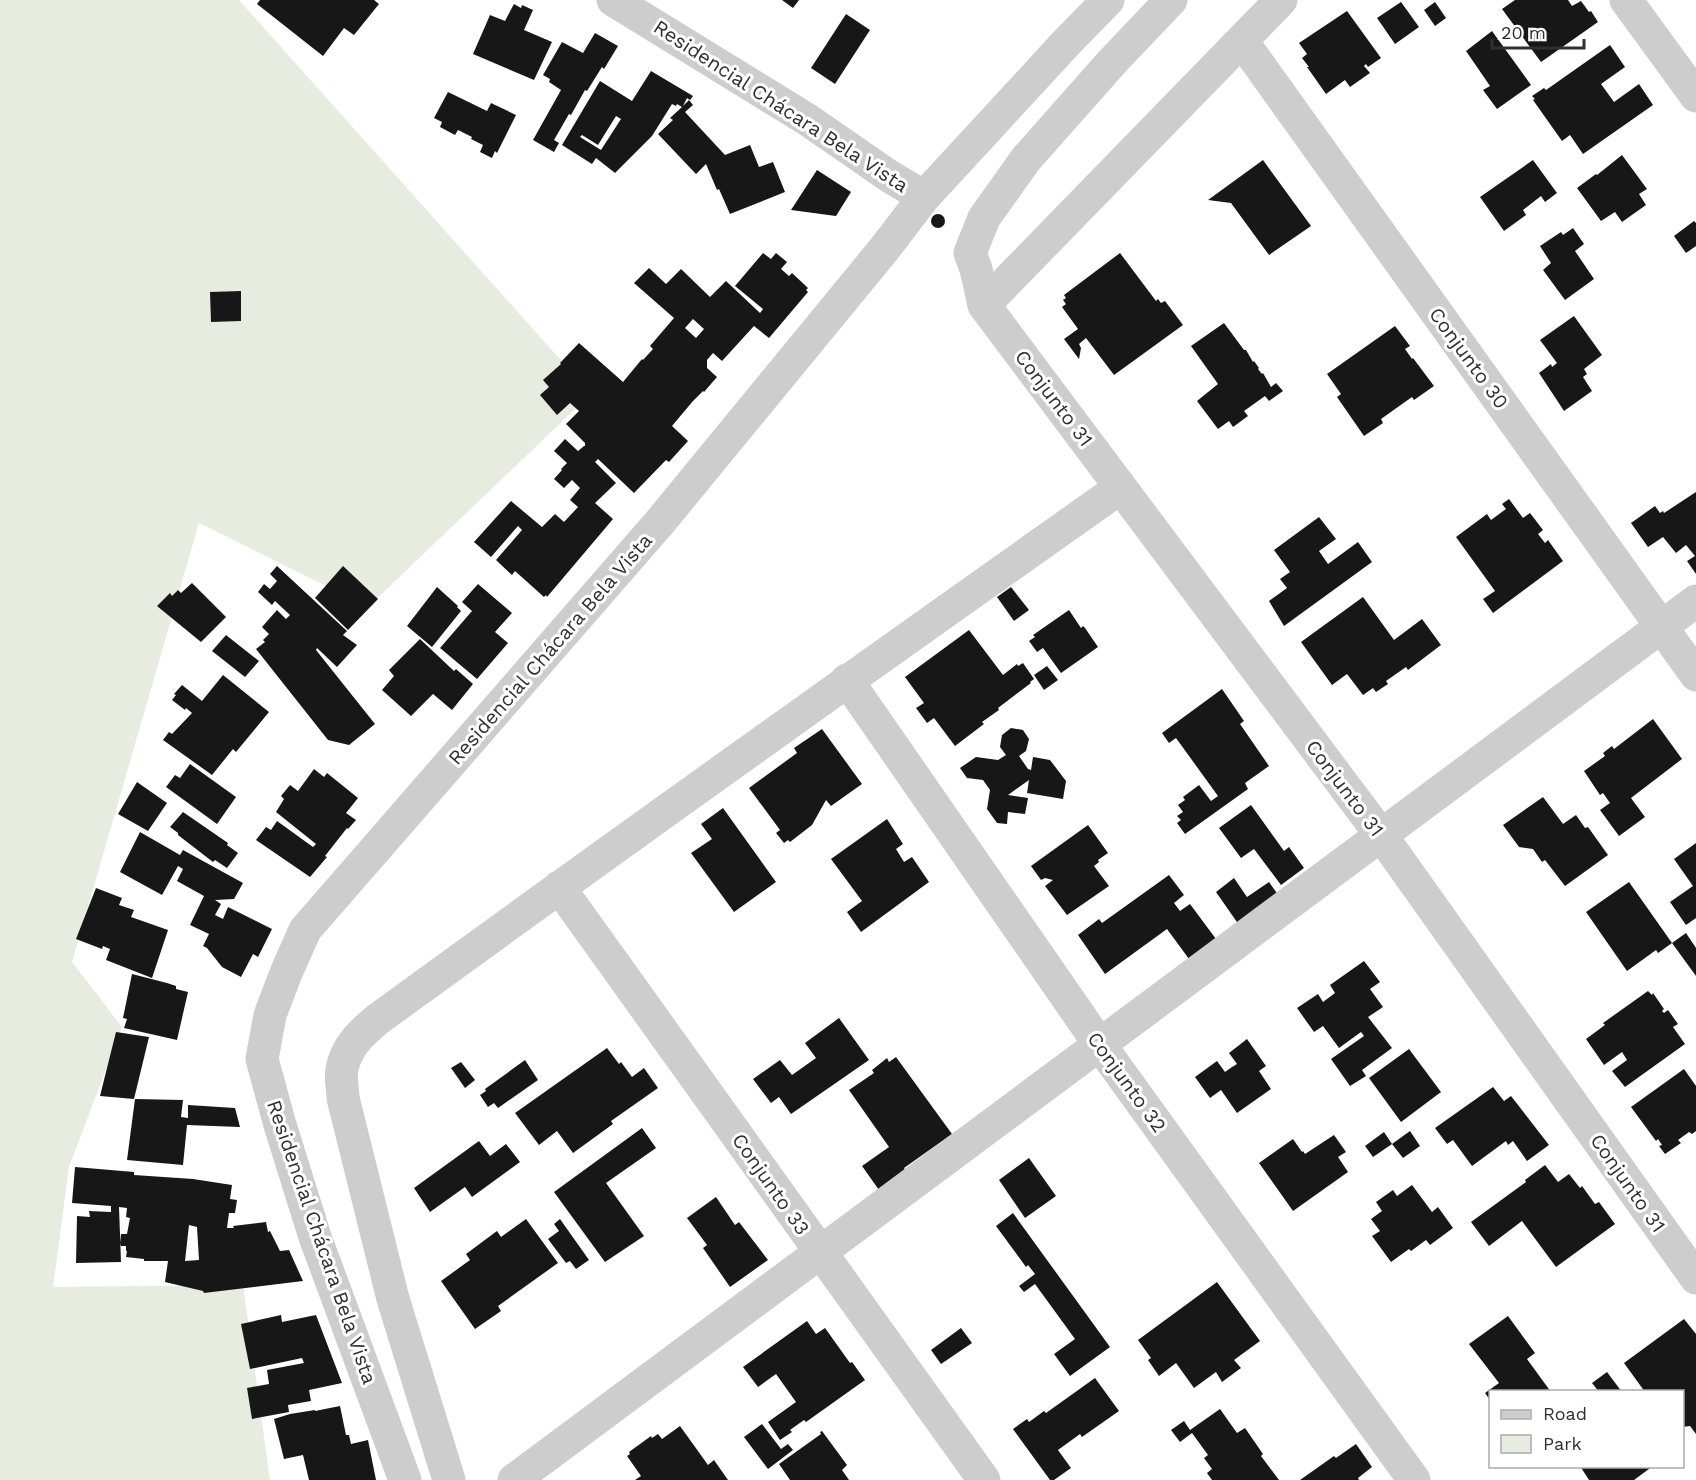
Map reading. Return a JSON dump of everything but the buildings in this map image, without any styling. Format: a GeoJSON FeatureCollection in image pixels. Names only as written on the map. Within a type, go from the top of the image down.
{"type":"FeatureCollection","features":[{"type":"Feature","properties":{"kind":"street","name":"Residencial Chácara Bela Vista"},"geometry":{"type":"LineString","coordinates":[[405,1480],[315,1237],[262,1059],[270,1015],[286,973],[306,930],[660,522],[885,248],[924,197],[889,176],[808,120],[613,0]]}},
{"type":"Feature","properties":{"kind":"street"},"geometry":{"type":"LineString","coordinates":[[924,197],[1108,0]]}},
{"type":"Feature","properties":{"kind":"street"},"geometry":{"type":"LineString","coordinates":[[984,305],[970,253],[984,218],[1026,159],[1170,0]]}},
{"type":"Feature","properties":{"kind":"street"},"geometry":{"type":"LineString","coordinates":[[984,305],[1281,0]]}},
{"type":"Feature","properties":{"kind":"street"},"geometry":{"type":"LineString","coordinates":[[1626,0],[1696,96]]}},
{"type":"Feature","properties":{"kind":"street","name":"Conjunto 30"},"geometry":{"type":"LineString","coordinates":[[1242,41],[1696,675]]}},
{"type":"Feature","properties":{"kind":"street","name":"Conjunto 31"},"geometry":{"type":"LineString","coordinates":[[984,305],[1381,836],[1696,1278]]}},
{"type":"Feature","properties":{"kind":"street"},"geometry":{"type":"LineString","coordinates":[[449,1480],[393,1299],[343,1098],[341,1070],[348,1050],[361,1033],[560,887],[847,680],[1120,488]]}},
{"type":"Feature","properties":{"kind":"street"},"geometry":{"type":"LineString","coordinates":[[532,1475],[820,1253],[1696,601]]}},
{"type":"Feature","properties":{"kind":"street","name":"Conjunto 32"},"geometry":{"type":"LineString","coordinates":[[847,680],[1100,1044],[1414,1480]]}},
{"type":"Feature","properties":{"kind":"street","name":"Conjunto 33"},"geometry":{"type":"LineString","coordinates":[[560,887],[984,1480]]}},
{"type":"Feature","properties":{"kind":"green space"},"geometry":{"type":"Polygon","coordinates":[[[0,0],[239,0],[591,394],[368,607],[199,523],[72,962],[122,1027],[69,1167],[53,1287],[243,1285],[270,1480],[0,1480],[0,0]]]}}]}
